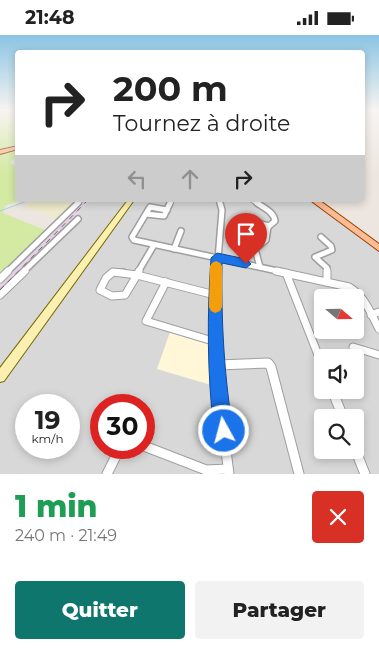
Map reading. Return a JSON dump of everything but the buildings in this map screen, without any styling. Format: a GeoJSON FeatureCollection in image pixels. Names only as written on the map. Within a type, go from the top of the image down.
{"type":"FeatureCollection","features":[{"type":"Feature","properties":{"kind":"main road"},"geometry":{"type":"LineString","coordinates":[[0,153],[15,149]]}},
{"type":"Feature","properties":{"kind":"main road"},"geometry":{"type":"LineString","coordinates":[[0,377],[130,202]]}},
{"type":"Feature","properties":{"kind":"main road"},"geometry":{"type":"LineString","coordinates":[[317,202],[379,248]]}},
{"type":"Feature","properties":{"kind":"street"},"geometry":{"type":"LineString","coordinates":[[0,279],[79,202]]}},
{"type":"Feature","properties":{"kind":"street"},"geometry":{"type":"LineString","coordinates":[[146,215],[164,217],[171,202]]}},
{"type":"Feature","properties":{"kind":"street"},"geometry":{"type":"LineString","coordinates":[[155,450],[206,470],[228,472],[218,389],[216,343],[215,295],[222,210],[220,202]]}},
{"type":"Feature","properties":{"kind":"street"},"geometry":{"type":"LineString","coordinates":[[255,202],[274,215],[274,221],[270,226],[266,240],[255,249],[260,267]]}},
{"type":"Feature","properties":{"kind":"street"},"geometry":{"type":"LineString","coordinates":[[167,210],[153,206],[132,237],[134,240],[355,289],[379,329]]}},
{"type":"Feature","properties":{"kind":"street"},"geometry":{"type":"LineString","coordinates":[[0,295],[78,219]]}},
{"type":"Feature","properties":{"kind":"street"},"geometry":{"type":"LineString","coordinates":[[251,221],[270,226]]}},
{"type":"Feature","properties":{"kind":"street"},"geometry":{"type":"LineString","coordinates":[[174,249],[181,231]]}},
{"type":"Feature","properties":{"kind":"street"},"geometry":{"type":"LineString","coordinates":[[321,237],[331,246],[332,250],[315,257],[327,268],[327,282]]}},
{"type":"Feature","properties":{"kind":"street"},"geometry":{"type":"LineString","coordinates":[[154,245],[137,275],[125,295],[122,297],[100,291],[111,273],[115,271],[137,275],[215,295]]}},
{"type":"Feature","properties":{"kind":"street"},"geometry":{"type":"LineString","coordinates":[[286,273],[316,349]]}},
{"type":"Feature","properties":{"kind":"street"},"geometry":{"type":"LineString","coordinates":[[166,282],[146,321],[216,343]]}},
{"type":"Feature","properties":{"kind":"street"},"geometry":{"type":"LineString","coordinates":[[371,315],[379,311]]}},
{"type":"Feature","properties":{"kind":"street"},"geometry":{"type":"LineString","coordinates":[[353,347],[379,355]]}},
{"type":"Feature","properties":{"kind":"street"},"geometry":{"type":"LineString","coordinates":[[218,365],[268,363],[271,367],[299,474]]}},
{"type":"Feature","properties":{"kind":"street"},"geometry":{"type":"LineString","coordinates":[[107,474],[114,459]]}},
{"type":"Feature","properties":{"kind":"street"},"geometry":{"type":"LineString","coordinates":[[359,459],[365,474]]}},
{"type":"Feature","properties":{"kind":"shaded area"},"geometry":{"type":"Polygon","coordinates":[[[31,202],[75,202],[58,218],[24,206],[31,202]]]}},
{"type":"Feature","properties":{"kind":"shaded area"},"geometry":{"type":"Polygon","coordinates":[[[81,202],[89,202],[0,293],[0,283],[81,202]]]}},
{"type":"Feature","properties":{"kind":"shaded area"},"geometry":{"type":"Polygon","coordinates":[[[89,202],[321,202],[379,243],[379,474],[0,474],[0,293],[89,202]]]}},
{"type":"Feature","properties":{"kind":"shaded area"},"geometry":{"type":"Polygon","coordinates":[[[170,332],[210,344],[211,385],[157,369],[170,332]]]}},
{"type":"Feature","properties":{"kind":"green space"},"geometry":{"type":"Polygon","coordinates":[[[0,131],[15,131],[15,145],[0,150],[0,131]]]}},
{"type":"Feature","properties":{"kind":"green space"},"geometry":{"type":"Polygon","coordinates":[[[15,151],[15,158],[10,162],[15,166],[15,202],[5,206],[3,213],[45,230],[0,274],[0,155],[15,151]]]}},
{"type":"Feature","properties":{"kind":"waterway"},"geometry":{"type":"LineString","coordinates":[[0,211],[25,202]]}},
{"type":"Feature","properties":{"kind":"railway"},"geometry":{"type":"LineString","coordinates":[[0,290],[86,202]]}},
{"type":"Feature","properties":{"kind":"slow traffic"},"geometry":{"type":"LineString","coordinates":[[215,307],[216,266]]}},
{"type":"Feature","properties":{"kind":"route"},"geometry":{"type":"LineString","coordinates":[[224,431],[217,372],[215,295],[217,258],[246,264]]}}]}
